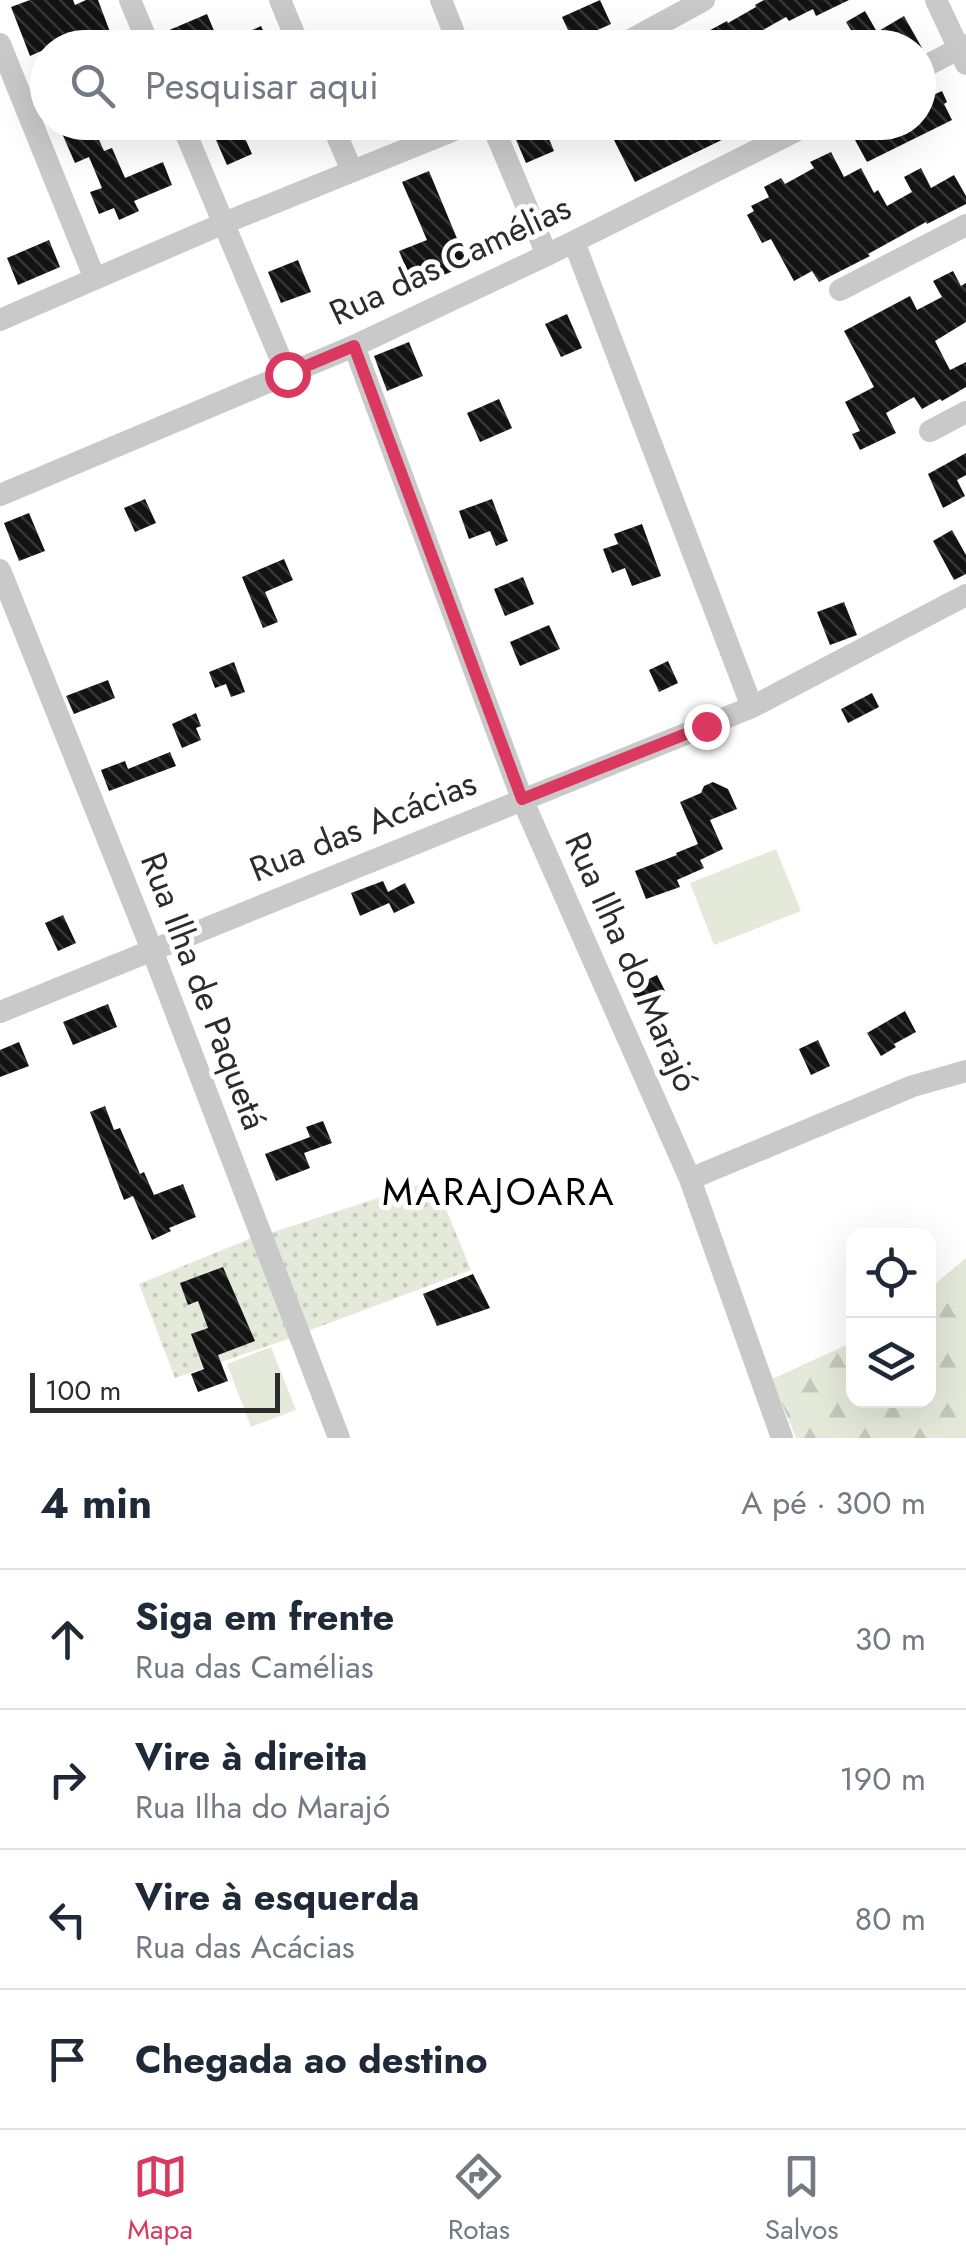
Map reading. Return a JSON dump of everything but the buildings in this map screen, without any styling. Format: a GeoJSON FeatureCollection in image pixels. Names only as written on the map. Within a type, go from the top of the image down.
{"type":"FeatureCollection","features":[{"type":"Feature","properties":{"kind":"street"},"geometry":{"type":"LineString","coordinates":[[130,0],[142,30]]}},
{"type":"Feature","properties":{"kind":"street"},"geometry":{"type":"LineString","coordinates":[[280,0],[292,30]]}},
{"type":"Feature","properties":{"kind":"street"},"geometry":{"type":"LineString","coordinates":[[441,0],[453,30]]}},
{"type":"Feature","properties":{"kind":"street"},"geometry":{"type":"LineString","coordinates":[[649,30],[704,0]]}},
{"type":"Feature","properties":{"kind":"street"},"geometry":{"type":"LineString","coordinates":[[936,0],[963,53],[936,63]]}},
{"type":"Feature","properties":{"kind":"street"},"geometry":{"type":"LineString","coordinates":[[0,44],[30,119]]}},
{"type":"Feature","properties":{"kind":"street"},"geometry":{"type":"LineString","coordinates":[[39,140],[94,278]]}},
{"type":"Feature","properties":{"kind":"street"},"geometry":{"type":"LineString","coordinates":[[187,140],[287,374]]}},
{"type":"Feature","properties":{"kind":"street"},"geometry":{"type":"LineString","coordinates":[[339,140],[352,171]]}},
{"type":"Feature","properties":{"kind":"street"},"geometry":{"type":"LineString","coordinates":[[0,320],[429,140]]}},
{"type":"Feature","properties":{"kind":"street"},"geometry":{"type":"LineString","coordinates":[[499,140],[546,255]]}},
{"type":"Feature","properties":{"kind":"street","name":"Rua das Camélias"},"geometry":{"type":"LineString","coordinates":[[0,495],[354,346],[778,140]]}},
{"type":"Feature","properties":{"kind":"street"},"geometry":{"type":"LineString","coordinates":[[840,290],[966,225]]}},
{"type":"Feature","properties":{"kind":"street"},"geometry":{"type":"LineString","coordinates":[[574,242],[752,706]]}},
{"type":"Feature","properties":{"kind":"street","name":"Rua Ilha do Marajó"},"geometry":{"type":"LineString","coordinates":[[354,346],[522,799],[690,1179],[782,1438]]}},
{"type":"Feature","properties":{"kind":"street"},"geometry":{"type":"LineString","coordinates":[[930,431],[966,412]]}},
{"type":"Feature","properties":{"kind":"street","name":"Rua Ilha de Paquetá"},"geometry":{"type":"LineString","coordinates":[[0,570],[152,950],[339,1438]]}},
{"type":"Feature","properties":{"kind":"street","name":"Rua das Acácias"},"geometry":{"type":"LineString","coordinates":[[0,1012],[752,706],[966,595]]}},
{"type":"Feature","properties":{"kind":"street"},"geometry":{"type":"LineString","coordinates":[[690,1179],[913,1086],[966,1071]]}},
{"type":"Feature","properties":{"kind":"green space"},"geometry":{"type":"Polygon","coordinates":[[[776,849],[801,911],[714,945],[690,883],[776,849]]]}},
{"type":"Feature","properties":{"kind":"green space"},"geometry":{"type":"Polygon","coordinates":[[[434,1180],[471,1270],[305,1332],[270,1233],[434,1180]]]}},
{"type":"Feature","properties":{"kind":"green space"},"geometry":{"type":"Polygon","coordinates":[[[254,1237],[291,1338],[175,1378],[139,1284],[254,1237]]]}},
{"type":"Feature","properties":{"kind":"green space"},"geometry":{"type":"Polygon","coordinates":[[[966,1258],[966,1438],[796,1438],[772,1379],[846,1345],[846,1408],[936,1408],[936,1283],[966,1258]]]}},
{"type":"Feature","properties":{"kind":"green space"},"geometry":{"type":"Polygon","coordinates":[[[271,1347],[296,1410],[251,1427],[227,1364],[271,1347]]]}},
{"type":"Feature","properties":{"kind":"district","name":"MARAJOARA"},"geometry":{"type":"Point","coordinates":[499,1191]}},
{"type":"Feature","properties":{"kind":"route"},"geometry":{"type":"LineString","coordinates":[[287,374],[354,346],[522,799],[706,726]]}}]}
